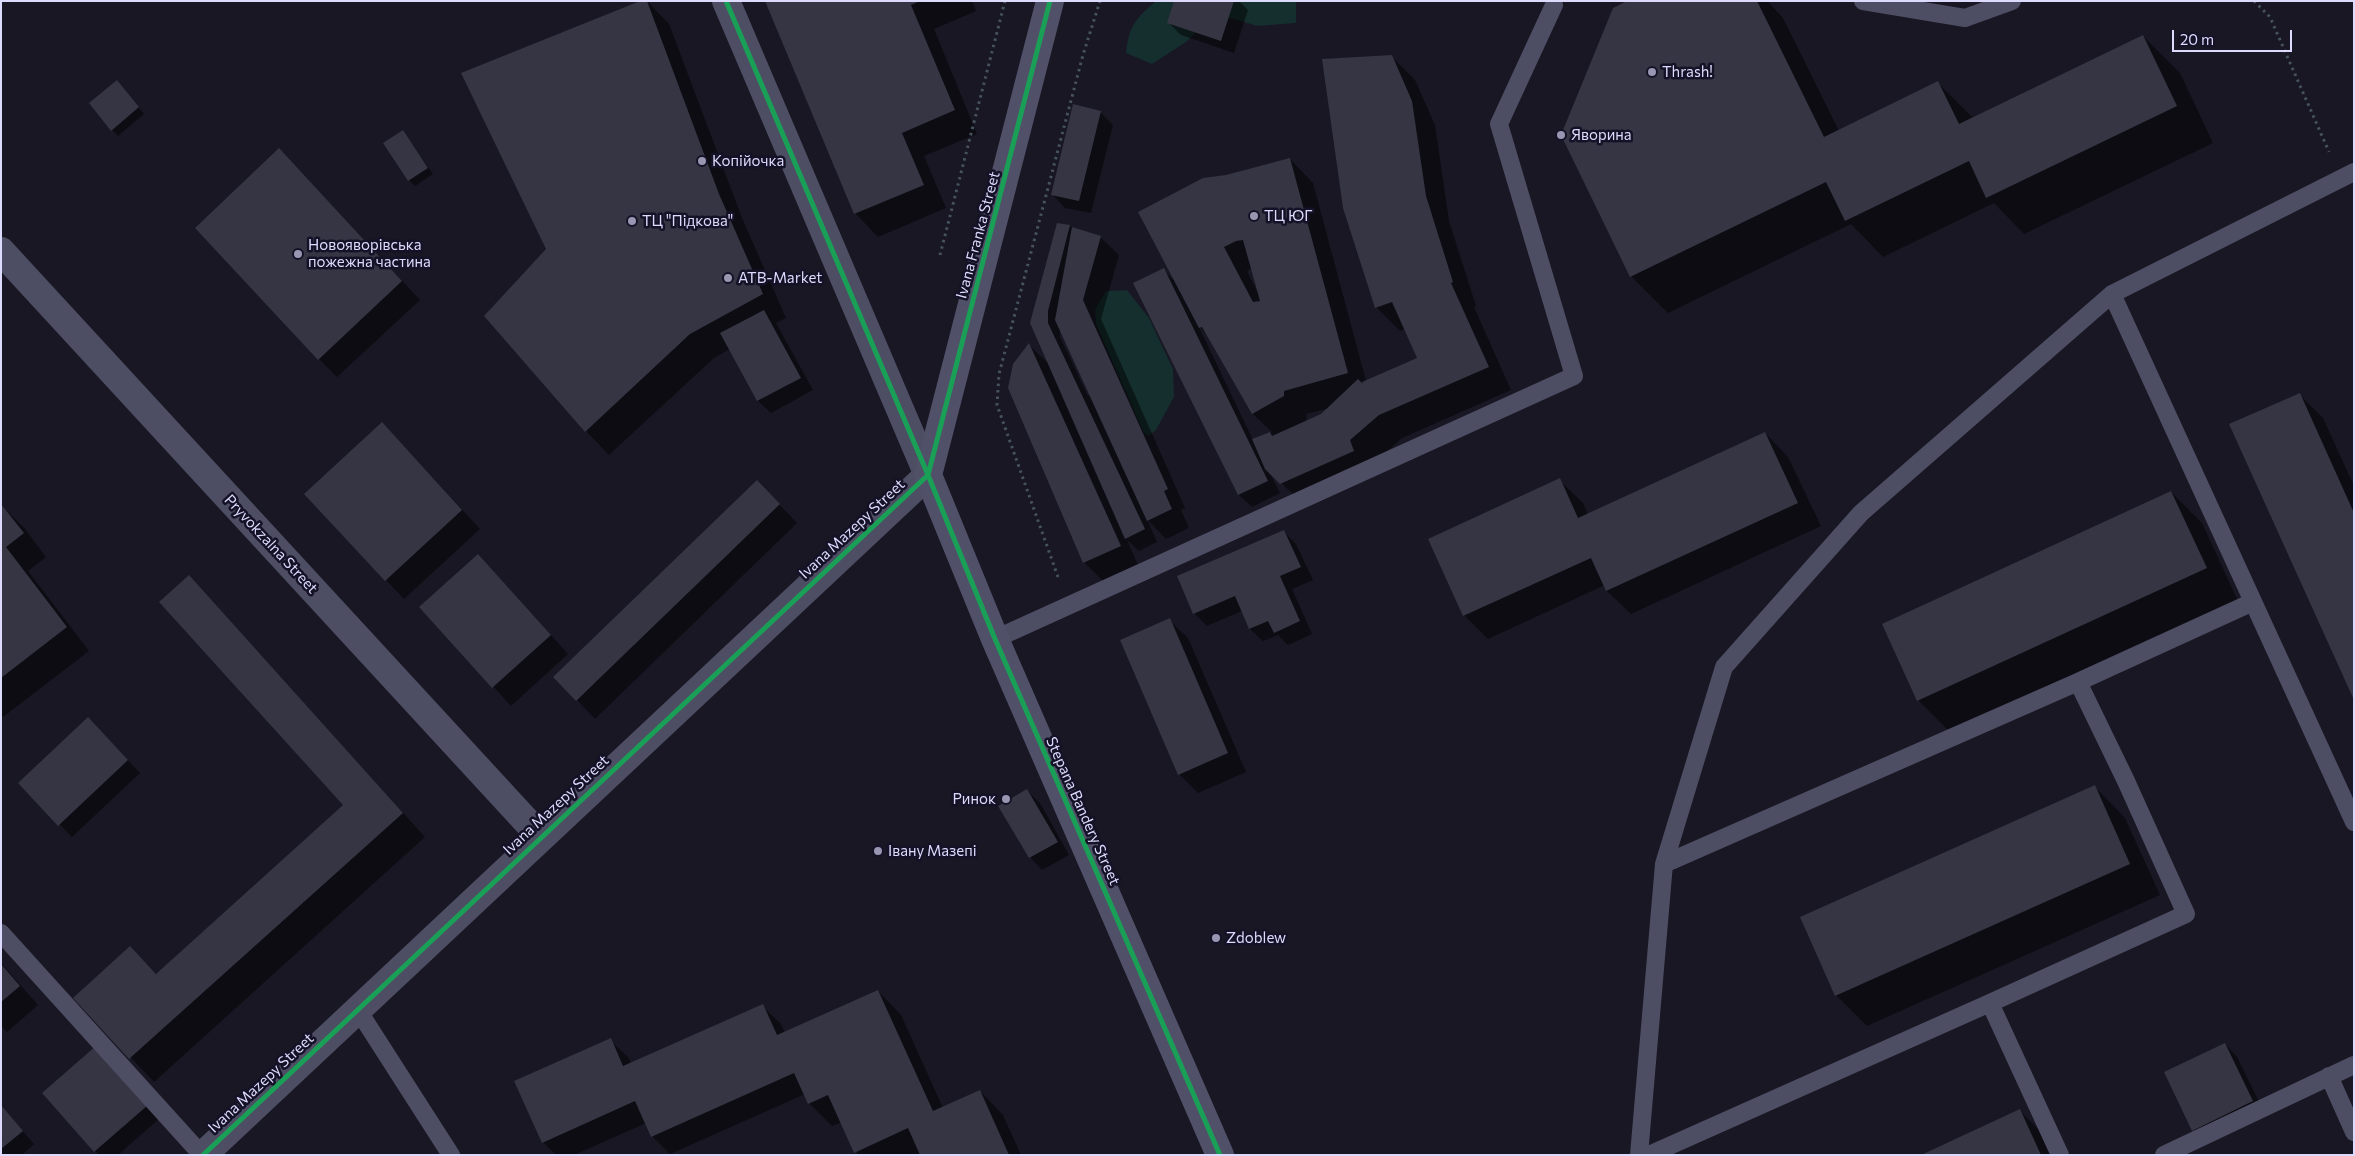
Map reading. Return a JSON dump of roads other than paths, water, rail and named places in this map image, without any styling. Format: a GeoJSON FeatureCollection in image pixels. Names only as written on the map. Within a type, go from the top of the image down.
{"type":"FeatureCollection","features":[{"type":"Feature","properties":{"kind":"street"},"geometry":{"type":"LineString","coordinates":[[726,1],[928,475]]}},
{"type":"Feature","properties":{"kind":"street","name":"Ivana Franka Street"},"geometry":{"type":"LineString","coordinates":[[928,475],[1050,1]]}},
{"type":"Feature","properties":{"kind":"street","name":"Pryvokzalna Street"},"geometry":{"type":"LineString","coordinates":[[1,251],[541,836]]}},
{"type":"Feature","properties":{"kind":"street","name":"Stepana Bandery Street"},"geometry":{"type":"LineString","coordinates":[[928,475],[995,639],[1220,1155]]}},
{"type":"Feature","properties":{"kind":"street","name":"Ivana Mazepy Street"},"geometry":{"type":"LineString","coordinates":[[203,1155],[928,475]]}},
{"type":"Feature","properties":{"kind":"lane"},"geometry":{"type":"LineString","coordinates":[[1863,1],[1965,18],[2012,1]]}},
{"type":"Feature","properties":{"kind":"lane"},"geometry":{"type":"LineString","coordinates":[[995,639],[1574,376],[1499,124],[1553,2]]}},
{"type":"Feature","properties":{"kind":"lane"},"geometry":{"type":"LineString","coordinates":[[1639,1155],[1664,864],[1724,667],[1862,513],[2112,294],[2347,175]]}},
{"type":"Feature","properties":{"kind":"lane"},"geometry":{"type":"LineString","coordinates":[[2112,294],[2354,822]]}},
{"type":"Feature","properties":{"kind":"lane"},"geometry":{"type":"LineString","coordinates":[[1664,864],[2078,682],[2253,602]]}},
{"type":"Feature","properties":{"kind":"lane"},"geometry":{"type":"LineString","coordinates":[[1649,1155],[2186,914],[2126,781],[2078,682]]}},
{"type":"Feature","properties":{"kind":"lane"},"geometry":{"type":"LineString","coordinates":[[1,933],[203,1155]]}},
{"type":"Feature","properties":{"kind":"lane"},"geometry":{"type":"LineString","coordinates":[[1990,1003],[2060,1155]]}},
{"type":"Feature","properties":{"kind":"lane"},"geometry":{"type":"LineString","coordinates":[[358,1010],[451,1155]]}},
{"type":"Feature","properties":{"kind":"lane"},"geometry":{"type":"LineString","coordinates":[[2164,1155],[2354,1064]]}},
{"type":"Feature","properties":{"kind":"lane"},"geometry":{"type":"LineString","coordinates":[[2329,1076],[2354,1132]]}},
{"type":"Feature","properties":{"kind":"place","name":"Thrash!"},"geometry":{"type":"Point","coordinates":[1652,72]}},
{"type":"Feature","properties":{"kind":"place","name":"Яворина"},"geometry":{"type":"Point","coordinates":[1561,135]}},
{"type":"Feature","properties":{"kind":"place","name":"Копійочка"},"geometry":{"type":"Point","coordinates":[702,161]}},
{"type":"Feature","properties":{"kind":"place","name":"ТЦ ЮГ"},"geometry":{"type":"Point","coordinates":[1254,216]}},
{"type":"Feature","properties":{"kind":"place","name":"ТЦ \"Підкова\""},"geometry":{"type":"Point","coordinates":[632,221]}},
{"type":"Feature","properties":{"kind":"place","name":"Новояворівська пожежна частина"},"geometry":{"type":"Point","coordinates":[298,254]}},
{"type":"Feature","properties":{"kind":"place","name":"ATB-Market"},"geometry":{"type":"Point","coordinates":[728,278]}},
{"type":"Feature","properties":{"kind":"place","name":"Ринок"},"geometry":{"type":"Point","coordinates":[1006,799]}},
{"type":"Feature","properties":{"kind":"place","name":"Івану Мазепі"},"geometry":{"type":"Point","coordinates":[878,851]}},
{"type":"Feature","properties":{"kind":"place","name":"Zdoblew"},"geometry":{"type":"Point","coordinates":[1216,938]}}]}
